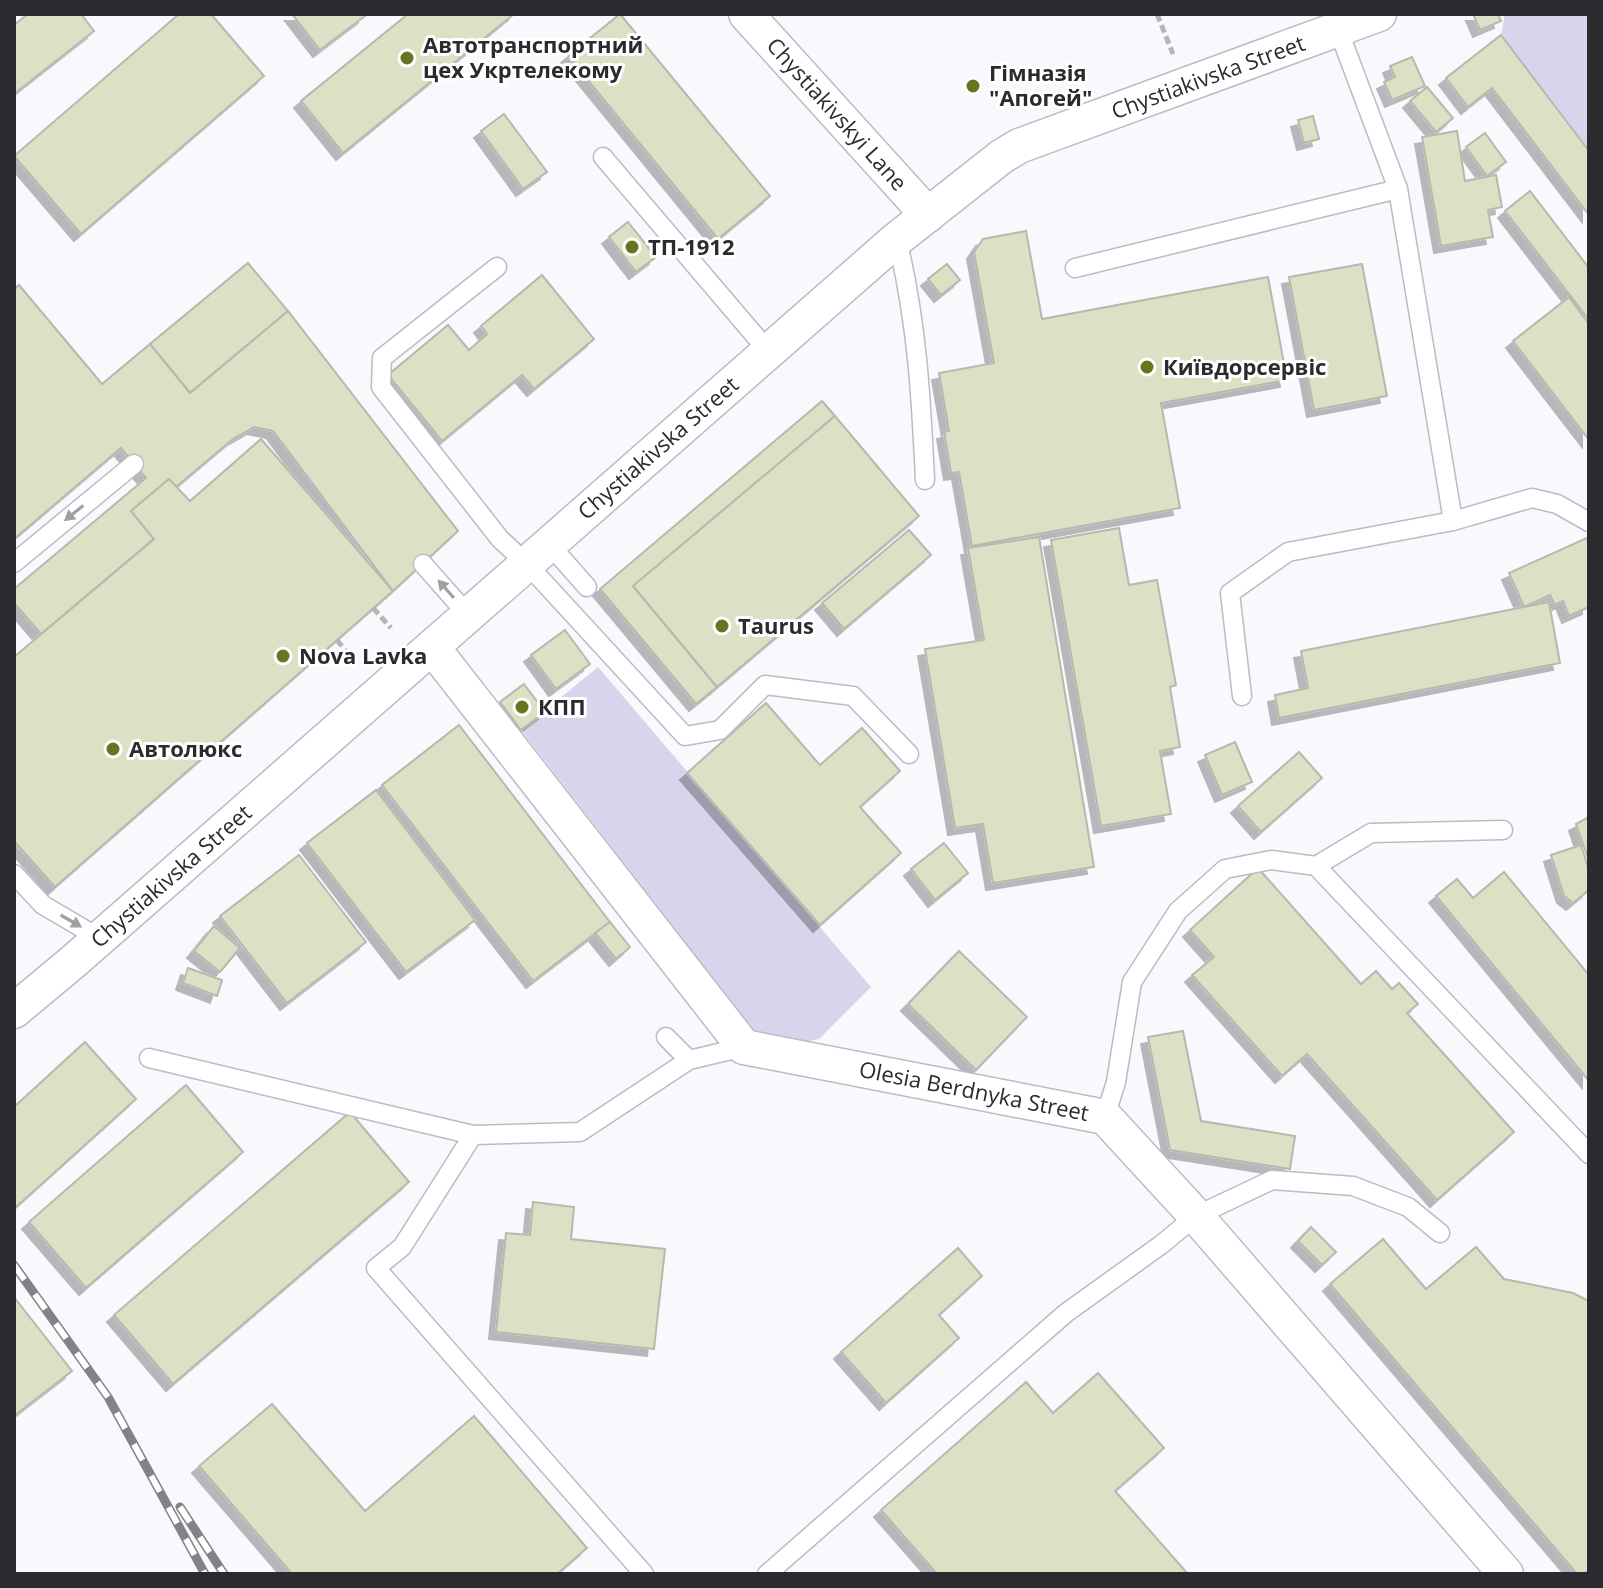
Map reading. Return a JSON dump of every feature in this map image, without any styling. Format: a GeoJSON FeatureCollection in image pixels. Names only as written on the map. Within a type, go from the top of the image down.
{"type":"FeatureCollection","features":[{"type":"Feature","properties":{"kind":"street","name":"Chystiakivskyi Lane"},"geometry":{"type":"LineString","coordinates":[[746,14],[928,215]]}},
{"type":"Feature","properties":{"kind":"street","name":"Chystiakivska Street"},"geometry":{"type":"LineString","coordinates":[[14,1011],[897,239],[1001,157],[1019,146],[1379,14]]}},
{"type":"Feature","properties":{"kind":"street"},"geometry":{"type":"LineString","coordinates":[[432,647],[744,1047]]}},
{"type":"Feature","properties":{"kind":"street","name":"Olesia Berdnyka Street"},"geometry":{"type":"LineString","coordinates":[[744,1047],[1105,1117],[1196,1216],[1506,1574]]}},
{"type":"Feature","properties":{"kind":"lane"},"geometry":{"type":"LineString","coordinates":[[1338,29],[1398,189],[1453,521]]}},
{"type":"Feature","properties":{"kind":"lane"},"geometry":{"type":"LineString","coordinates":[[603,157],[768,351]]}},
{"type":"Feature","properties":{"kind":"lane"},"geometry":{"type":"LineString","coordinates":[[1075,268],[1398,189]]}},
{"type":"Feature","properties":{"kind":"lane"},"geometry":{"type":"LineString","coordinates":[[897,239],[910,292],[921,374],[925,480]]}},
{"type":"Feature","properties":{"kind":"lane"},"geometry":{"type":"LineString","coordinates":[[497,267],[382,358],[381,387],[500,539],[538,554],[587,587]]}},
{"type":"Feature","properties":{"kind":"lane"},"geometry":{"type":"LineString","coordinates":[[14,563],[134,464]]}},
{"type":"Feature","properties":{"kind":"lane"},"geometry":{"type":"LineString","coordinates":[[1242,696],[1230,593],[1288,552],[1453,521],[1532,498],[1557,504],[1589,522]]}},
{"type":"Feature","properties":{"kind":"lane"},"geometry":{"type":"LineString","coordinates":[[538,554],[685,736],[720,730],[765,685],[853,696],[909,754]]}},
{"type":"Feature","properties":{"kind":"lane"},"geometry":{"type":"LineString","coordinates":[[423,564],[468,615]]}},
{"type":"Feature","properties":{"kind":"lane"},"geometry":{"type":"LineString","coordinates":[[1105,1117],[1116,1082],[1132,982],[1178,911],[1225,869],[1271,860],[1316,866],[1371,833],[1503,830]]}},
{"type":"Feature","properties":{"kind":"lane"},"geometry":{"type":"LineString","coordinates":[[1316,866],[1589,1154]]}},
{"type":"Feature","properties":{"kind":"lane"},"geometry":{"type":"LineString","coordinates":[[14,874],[43,905],[99,938]]}},
{"type":"Feature","properties":{"kind":"lane"},"geometry":{"type":"LineString","coordinates":[[666,1037],[689,1060]]}},
{"type":"Feature","properties":{"kind":"lane"},"geometry":{"type":"LineString","coordinates":[[149,1058],[473,1135],[580,1132],[689,1060],[744,1047]]}},
{"type":"Feature","properties":{"kind":"lane"},"geometry":{"type":"LineString","coordinates":[[473,1135],[402,1247],[376,1268],[644,1574]]}},
{"type":"Feature","properties":{"kind":"lane"},"geometry":{"type":"LineString","coordinates":[[767,1574],[1066,1313],[1196,1216],[1272,1180],[1353,1186],[1408,1207],[1440,1233]]}},
{"type":"Feature","properties":{"kind":"path"},"geometry":{"type":"LineString","coordinates":[[1157,14],[1175,59]]}},
{"type":"Feature","properties":{"kind":"path"},"geometry":{"type":"LineString","coordinates":[[373,608],[391,628]]}},
{"type":"Feature","properties":{"kind":"path"},"geometry":{"type":"LineString","coordinates":[[337,640],[352,659]]}},
{"type":"Feature","properties":{"kind":"shaded area"},"geometry":{"type":"Polygon","coordinates":[[[1505,14],[1589,14],[1589,151],[1501,35],[1505,14]]]}},
{"type":"Feature","properties":{"kind":"shaded area"},"geometry":{"type":"Polygon","coordinates":[[[598,667],[871,987],[819,1039],[790,1045],[758,1036],[521,730],[598,667]]]}},
{"type":"Feature","properties":{"kind":"building"},"geometry":{"type":"Polygon","coordinates":[[[28,14],[81,14],[94,31],[14,94],[14,25],[28,14]]]}},
{"type":"Feature","properties":{"kind":"building"},"geometry":{"type":"Polygon","coordinates":[[[179,14],[211,14],[264,76],[81,234],[14,156],[179,14]]]}},
{"type":"Feature","properties":{"kind":"building"},"geometry":{"type":"Polygon","coordinates":[[[292,14],[363,14],[365,16],[320,50],[292,14]]]}},
{"type":"Feature","properties":{"kind":"building","name":"Автотранспортний цех Укртелекому"},"geometry":{"type":"Polygon","coordinates":[[[408,14],[514,14],[343,153],[301,101],[408,14]]]}},
{"type":"Feature","properties":{"kind":"building"},"geometry":{"type":"Polygon","coordinates":[[[620,14],[770,196],[718,239],[568,56],[620,14]]]}},
{"type":"Feature","properties":{"kind":"building"},"geometry":{"type":"Polygon","coordinates":[[[1473,14],[1498,14],[1501,21],[1480,30],[1473,14]]]}},
{"type":"Feature","properties":{"kind":"building"},"geometry":{"type":"Polygon","coordinates":[[[1501,35],[1589,151],[1589,215],[1492,88],[1468,107],[1446,78],[1501,35]]]}},
{"type":"Feature","properties":{"kind":"building"},"geometry":{"type":"Polygon","coordinates":[[[1412,57],[1425,86],[1392,100],[1384,82],[1395,77],[1390,66],[1412,57]]]}},
{"type":"Feature","properties":{"kind":"building"},"geometry":{"type":"Polygon","coordinates":[[[1427,87],[1453,118],[1436,132],[1410,101],[1427,87]]]}},
{"type":"Feature","properties":{"kind":"building"},"geometry":{"type":"Polygon","coordinates":[[[504,114],[547,172],[523,189],[481,131],[504,114]]]}},
{"type":"Feature","properties":{"kind":"building"},"geometry":{"type":"Polygon","coordinates":[[[1313,116],[1319,139],[1304,143],[1298,120],[1313,116]]]}},
{"type":"Feature","properties":{"kind":"building"},"geometry":{"type":"Polygon","coordinates":[[[1457,131],[1465,181],[1496,175],[1502,207],[1488,210],[1493,237],[1441,246],[1422,137],[1457,131]]]}},
{"type":"Feature","properties":{"kind":"building"},"geometry":{"type":"Polygon","coordinates":[[[1485,133],[1506,162],[1487,176],[1466,147],[1485,133]]]}},
{"type":"Feature","properties":{"kind":"building"},"geometry":{"type":"Polygon","coordinates":[[[1530,191],[1589,268],[1589,320],[1505,211],[1530,191]]]}},
{"type":"Feature","properties":{"kind":"building","name":"ТП-1912"},"geometry":{"type":"Polygon","coordinates":[[[628,222],[656,257],[636,272],[609,237],[628,222]]]}},
{"type":"Feature","properties":{"kind":"building"},"geometry":{"type":"Polygon","coordinates":[[[1026,231],[1042,319],[1268,277],[1287,380],[1161,403],[1180,508],[972,546],[959,472],[951,473],[944,432],[949,431],[939,373],[994,363],[974,252],[983,239],[1026,231]]]}},
{"type":"Feature","properties":{"kind":"building"},"geometry":{"type":"Polygon","coordinates":[[[248,263],[288,311],[190,393],[150,344],[248,263]]]}},
{"type":"Feature","properties":{"kind":"building"},"geometry":{"type":"Polygon","coordinates":[[[947,264],[960,280],[941,295],[928,279],[947,264]]]}},
{"type":"Feature","properties":{"kind":"building"},"geometry":{"type":"Polygon","coordinates":[[[1362,264],[1387,396],[1314,410],[1289,277],[1362,264]]]}},
{"type":"Feature","properties":{"kind":"building"},"geometry":{"type":"Polygon","coordinates":[[[542,275],[594,339],[534,389],[522,375],[442,441],[388,375],[448,325],[469,350],[487,334],[481,326],[542,275]]]}},
{"type":"Feature","properties":{"kind":"building"},"geometry":{"type":"Polygon","coordinates":[[[19,285],[102,384],[150,344],[190,393],[288,311],[458,531],[393,591],[273,431],[254,427],[233,439],[176,487],[169,479],[131,511],[154,539],[41,634],[14,603],[14,589],[146,478],[121,448],[14,539],[14,289],[19,285]]]}},
{"type":"Feature","properties":{"kind":"building"},"geometry":{"type":"Polygon","coordinates":[[[1569,297],[1589,324],[1589,440],[1513,341],[1569,297]]]}},
{"type":"Feature","properties":{"kind":"building"},"geometry":{"type":"Polygon","coordinates":[[[822,401],[835,416],[633,586],[717,687],[696,704],[600,589],[822,401]]]}},
{"type":"Feature","properties":{"kind":"building"},"geometry":{"type":"Polygon","coordinates":[[[835,416],[919,516],[717,687],[633,586],[835,416]]]}},
{"type":"Feature","properties":{"kind":"building","name":"Автолюкс"},"geometry":{"type":"Polygon","coordinates":[[[261,439],[393,591],[55,887],[14,841],[14,657],[154,539],[131,511],[169,479],[190,501],[261,439]]]}},
{"type":"Feature","properties":{"kind":"building"},"geometry":{"type":"Polygon","coordinates":[[[1119,528],[1129,585],[1157,580],[1176,685],[1170,687],[1180,747],[1160,751],[1171,814],[1101,826],[1051,540],[1119,528]]]}},
{"type":"Feature","properties":{"kind":"building"},"geometry":{"type":"Polygon","coordinates":[[[909,530],[931,555],[844,629],[822,603],[909,530]]]}},
{"type":"Feature","properties":{"kind":"building"},"geometry":{"type":"Polygon","coordinates":[[[1039,537],[1094,867],[993,883],[983,824],[955,828],[925,649],[984,640],[968,548],[1039,537]]]}},
{"type":"Feature","properties":{"kind":"building"},"geometry":{"type":"Polygon","coordinates":[[[1589,537],[1589,607],[1569,616],[1563,601],[1555,605],[1550,595],[1524,607],[1509,573],[1589,537]]]}},
{"type":"Feature","properties":{"kind":"building"},"geometry":{"type":"Polygon","coordinates":[[[1549,602],[1560,663],[1279,718],[1275,695],[1308,688],[1301,651],[1549,602]]]}},
{"type":"Feature","properties":{"kind":"building"},"geometry":{"type":"Polygon","coordinates":[[[565,630],[590,664],[556,689],[531,655],[565,630]]]}},
{"type":"Feature","properties":{"kind":"building","name":"КПП"},"geometry":{"type":"Polygon","coordinates":[[[524,684],[545,712],[521,730],[500,702],[524,684]]]}},
{"type":"Feature","properties":{"kind":"building"},"geometry":{"type":"Polygon","coordinates":[[[766,703],[820,765],[862,728],[900,771],[860,807],[901,853],[820,925],[687,773],[766,703]]]}},
{"type":"Feature","properties":{"kind":"building"},"geometry":{"type":"Polygon","coordinates":[[[459,725],[610,922],[533,981],[382,785],[459,725]]]}},
{"type":"Feature","properties":{"kind":"building"},"geometry":{"type":"Polygon","coordinates":[[[1235,742],[1252,782],[1222,795],[1205,755],[1235,742]]]}},
{"type":"Feature","properties":{"kind":"building"},"geometry":{"type":"Polygon","coordinates":[[[1299,752],[1322,778],[1261,832],[1238,806],[1299,752]]]}},
{"type":"Feature","properties":{"kind":"building"},"geometry":{"type":"Polygon","coordinates":[[[376,790],[475,920],[406,972],[307,843],[376,790]]]}},
{"type":"Feature","properties":{"kind":"building"},"geometry":{"type":"Polygon","coordinates":[[[1589,817],[1589,861],[1576,824],[1589,817]]]}},
{"type":"Feature","properties":{"kind":"building"},"geometry":{"type":"Polygon","coordinates":[[[944,843],[968,873],[935,900],[911,869],[944,843]]]}},
{"type":"Feature","properties":{"kind":"building"},"geometry":{"type":"Polygon","coordinates":[[[1581,845],[1589,870],[1589,890],[1573,903],[1564,896],[1551,855],[1581,845]]]}},
{"type":"Feature","properties":{"kind":"building"},"geometry":{"type":"Polygon","coordinates":[[[299,855],[366,942],[287,1003],[220,916],[299,855]]]}},
{"type":"Feature","properties":{"kind":"building"},"geometry":{"type":"Polygon","coordinates":[[[1258,868],[1361,984],[1376,971],[1392,989],[1399,983],[1418,1004],[1407,1013],[1514,1132],[1437,1200],[1307,1054],[1282,1076],[1192,975],[1214,957],[1190,930],[1258,868]]]}},
{"type":"Feature","properties":{"kind":"building"},"geometry":{"type":"Polygon","coordinates":[[[1504,872],[1589,975],[1589,1081],[1436,896],[1457,879],[1473,898],[1504,872]]]}},
{"type":"Feature","properties":{"kind":"building"},"geometry":{"type":"Polygon","coordinates":[[[610,922],[630,947],[616,959],[595,933],[610,922]]]}},
{"type":"Feature","properties":{"kind":"building"},"geometry":{"type":"Polygon","coordinates":[[[214,926],[240,948],[220,972],[194,951],[214,926]]]}},
{"type":"Feature","properties":{"kind":"building"},"geometry":{"type":"Polygon","coordinates":[[[959,951],[1027,1017],[976,1070],[908,1004],[959,951]]]}},
{"type":"Feature","properties":{"kind":"building"},"geometry":{"type":"Polygon","coordinates":[[[188,968],[222,980],[217,996],[183,983],[188,968]]]}},
{"type":"Feature","properties":{"kind":"building"},"geometry":{"type":"Polygon","coordinates":[[[1183,1031],[1201,1121],[1295,1136],[1290,1169],[1170,1150],[1148,1037],[1183,1031]]]}},
{"type":"Feature","properties":{"kind":"building"},"geometry":{"type":"Polygon","coordinates":[[[85,1042],[136,1099],[15,1208],[14,1107],[85,1042]]]}},
{"type":"Feature","properties":{"kind":"building"},"geometry":{"type":"Polygon","coordinates":[[[186,1085],[243,1152],[86,1288],[29,1222],[186,1085]]]}},
{"type":"Feature","properties":{"kind":"building"},"geometry":{"type":"Polygon","coordinates":[[[350,1112],[409,1182],[173,1384],[114,1315],[350,1112]]]}},
{"type":"Feature","properties":{"kind":"building"},"geometry":{"type":"Polygon","coordinates":[[[533,1202],[574,1207],[571,1239],[665,1249],[654,1349],[496,1332],[506,1233],[530,1235],[533,1202]]]}},
{"type":"Feature","properties":{"kind":"building"},"geometry":{"type":"Polygon","coordinates":[[[1311,1227],[1336,1252],[1322,1265],[1298,1241],[1311,1227]]]}},
{"type":"Feature","properties":{"kind":"building"},"geometry":{"type":"Polygon","coordinates":[[[1383,1239],[1426,1289],[1476,1247],[1504,1279],[1573,1293],[1589,1301],[1589,1570],[1584,1574],[1577,1574],[1330,1284],[1383,1239]]]}},
{"type":"Feature","properties":{"kind":"building"},"geometry":{"type":"Polygon","coordinates":[[[958,1248],[982,1276],[939,1315],[959,1338],[886,1403],[841,1352],[958,1248]]]}},
{"type":"Feature","properties":{"kind":"building"},"geometry":{"type":"Polygon","coordinates":[[[14,1297],[72,1371],[14,1416],[14,1297]]]}},
{"type":"Feature","properties":{"kind":"building"},"geometry":{"type":"Polygon","coordinates":[[[1098,1373],[1164,1448],[1115,1491],[1188,1574],[937,1574],[881,1510],[1026,1382],[1053,1413],[1098,1373]]]}},
{"type":"Feature","properties":{"kind":"building"},"geometry":{"type":"Polygon","coordinates":[[[272,1404],[365,1511],[474,1416],[587,1548],[557,1574],[292,1574],[199,1466],[272,1404]]]}},
{"type":"Feature","properties":{"kind":"railway"},"geometry":{"type":"LineString","coordinates":[[14,1265],[108,1397],[205,1574]]}},
{"type":"Feature","properties":{"kind":"railway"},"geometry":{"type":"LineString","coordinates":[[180,1507],[224,1574]]}},
{"type":"Feature","properties":{"kind":"place","name":"Автотранспортний цех Укртелекому"},"geometry":{"type":"Point","coordinates":[407,58]}},
{"type":"Feature","properties":{"kind":"place","name":"Гімназія \"Апогей\""},"geometry":{"type":"Point","coordinates":[973,86]}},
{"type":"Feature","properties":{"kind":"place","name":"ТП-1912"},"geometry":{"type":"Point","coordinates":[632,247]}},
{"type":"Feature","properties":{"kind":"place","name":"Київдорсервіс"},"geometry":{"type":"Point","coordinates":[1147,367]}},
{"type":"Feature","properties":{"kind":"place","name":"Taurus"},"geometry":{"type":"Point","coordinates":[722,626]}},
{"type":"Feature","properties":{"kind":"place","name":"Nova Lavka"},"geometry":{"type":"Point","coordinates":[283,656]}},
{"type":"Feature","properties":{"kind":"place","name":"КПП"},"geometry":{"type":"Point","coordinates":[522,707]}},
{"type":"Feature","properties":{"kind":"place","name":"Автолюкс"},"geometry":{"type":"Point","coordinates":[113,749]}}]}
